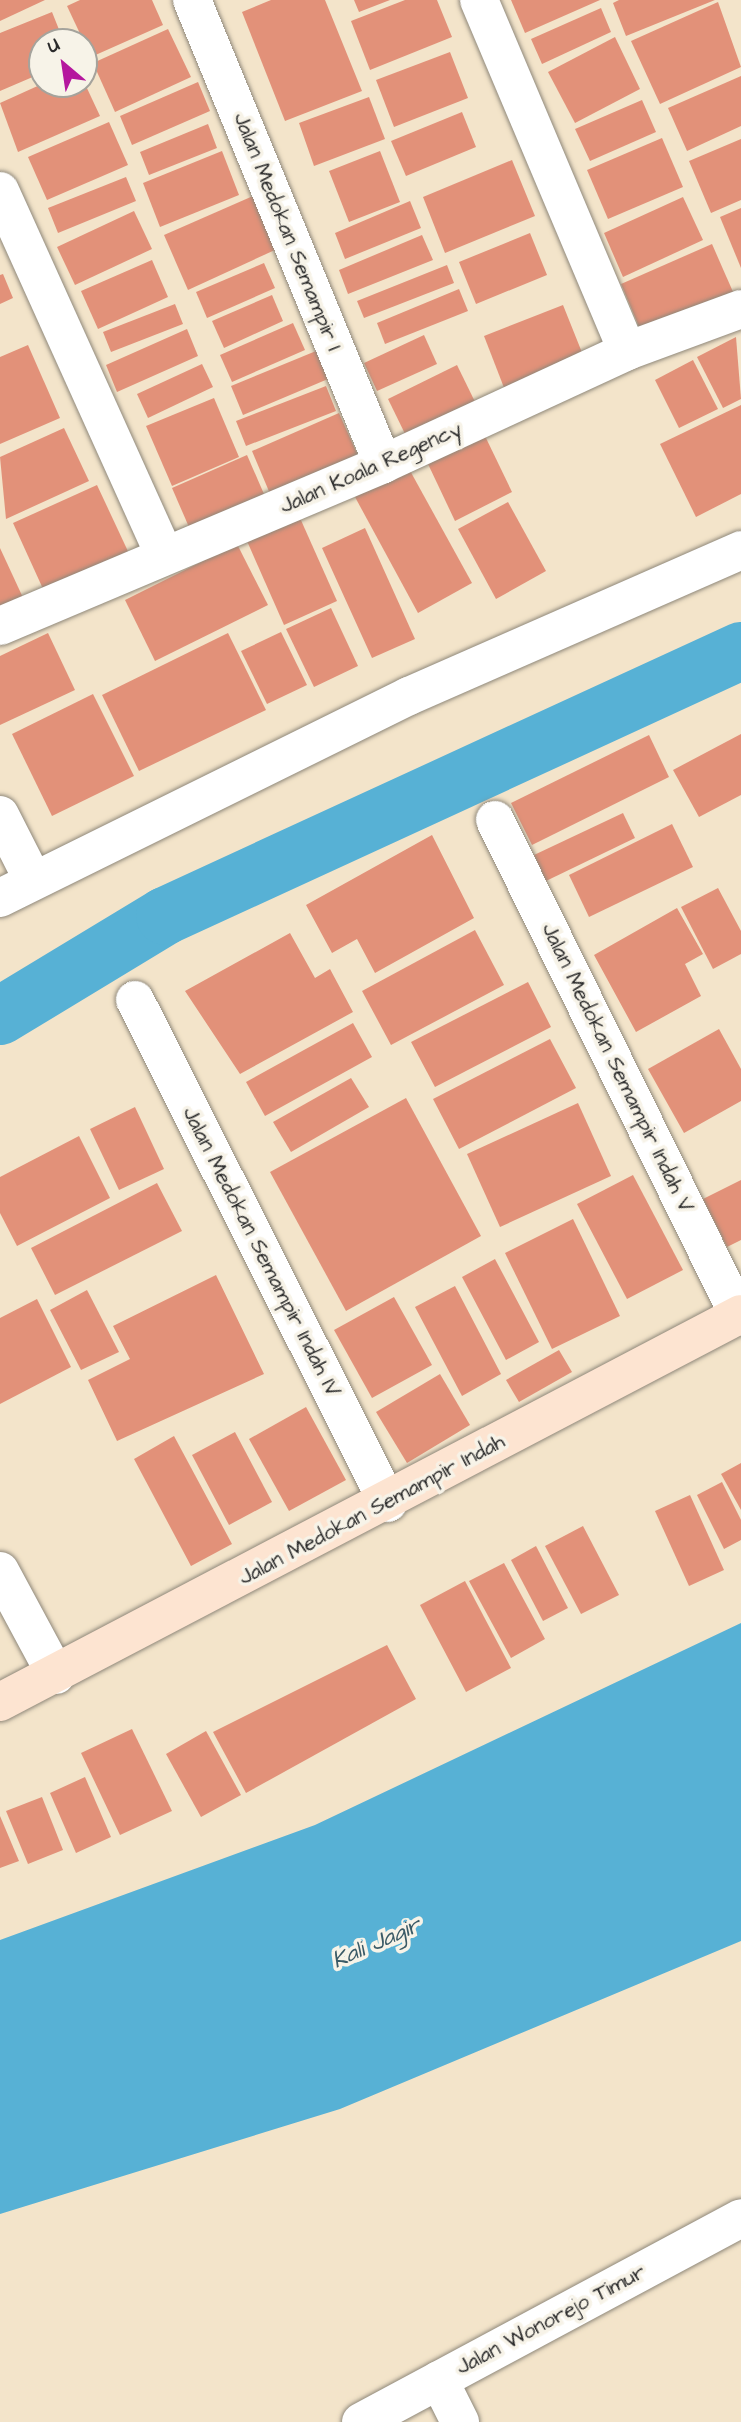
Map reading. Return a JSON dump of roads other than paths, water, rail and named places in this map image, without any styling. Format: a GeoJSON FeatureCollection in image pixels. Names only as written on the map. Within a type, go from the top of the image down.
{"type":"FeatureCollection","features":[{"type":"Feature","properties":{"kind":"street","name":"Jalan Medokan Semampir I"},"geometry":{"type":"LineString","coordinates":[[192,0],[383,464]]}},
{"type":"Feature","properties":{"kind":"street"},"geometry":{"type":"LineString","coordinates":[[479,0],[627,351]]}},
{"type":"Feature","properties":{"kind":"street"},"geometry":{"type":"LineString","coordinates":[[0,191],[164,555]]}},
{"type":"Feature","properties":{"kind":"street","name":"Jalan Koala Regency"},"geometry":{"type":"LineString","coordinates":[[0,626],[383,464],[627,351],[741,309]]}},
{"type":"Feature","properties":{"kind":"street"},"geometry":{"type":"LineString","coordinates":[[0,898],[32,878],[409,696],[741,550]]}},
{"type":"Feature","properties":{"kind":"street"},"geometry":{"type":"LineString","coordinates":[[0,815],[32,878]]}},
{"type":"Feature","properties":{"kind":"street","name":"Jalan Medokan Semampir Indah V"},"geometry":{"type":"LineString","coordinates":[[495,820],[740,1315]]}},
{"type":"Feature","properties":{"kind":"street","name":"Jalan Medokan Semampir Indah IV"},"geometry":{"type":"LineString","coordinates":[[135,1000],[388,1503]]}},
{"type":"Feature","properties":{"kind":"street","name":"Jalan Medokan Semampir Indah"},"geometry":{"type":"LineString","coordinates":[[0,1702],[388,1503],[740,1315]]}},
{"type":"Feature","properties":{"kind":"street"},"geometry":{"type":"LineString","coordinates":[[0,1571],[56,1675]]}},
{"type":"Feature","properties":{"kind":"street","name":"Jalan Wonorejo Timur"},"geometry":{"type":"LineString","coordinates":[[360,2422],[741,2218]]}},
{"type":"Feature","properties":{"kind":"street"},"geometry":{"type":"LineString","coordinates":[[439,2380],[460,2422]]}},
{"type":"Feature","properties":{"kind":"water","name":"Kali Jagir"},"geometry":{"type":"Polygon","coordinates":[[[741,1623],[741,1941],[340,2109],[0,2214],[0,1940],[315,1825],[741,1623]]]}},
{"type":"Feature","properties":{"kind":"waterway"},"geometry":{"type":"LineString","coordinates":[[0,1016],[165,916],[741,651]]}}]}
